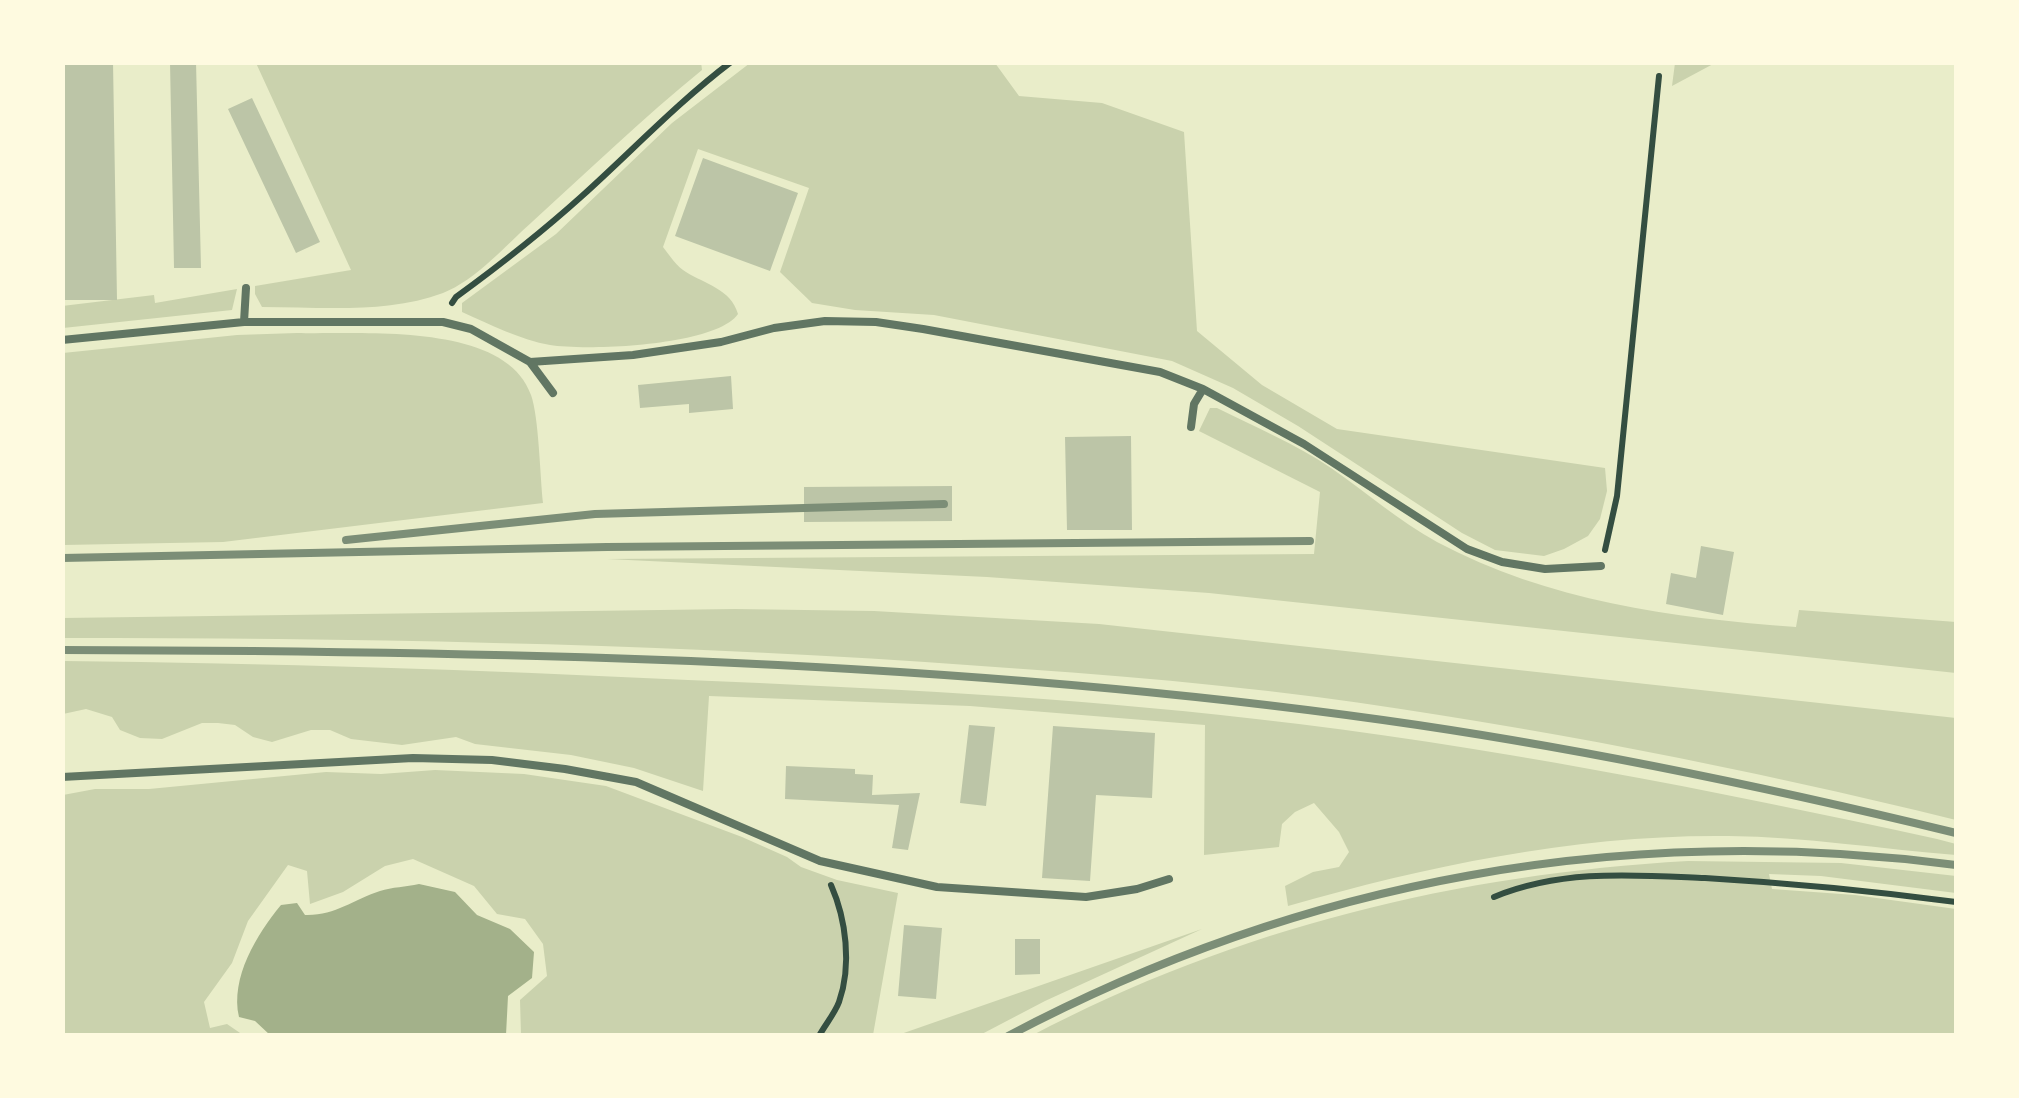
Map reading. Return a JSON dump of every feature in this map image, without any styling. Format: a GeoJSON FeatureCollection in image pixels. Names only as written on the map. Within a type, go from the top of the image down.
{"type":"FeatureCollection","features":[{"type":"Feature","properties":{"kind":"lane"},"geometry":{"type":"LineString","coordinates":[[244,322],[246,288]]}},
{"type":"Feature","properties":{"kind":"lane"},"geometry":{"type":"LineString","coordinates":[[530,362],[633,355],[825,321],[876,322],[1160,372],[1203,389],[1304,444],[1467,549],[1502,562],[1545,570],[1601,566]]}},
{"type":"Feature","properties":{"kind":"lane"},"geometry":{"type":"LineString","coordinates":[[62,340],[244,322],[443,322],[470,329],[530,362],[553,393]]}},
{"type":"Feature","properties":{"kind":"lane"},"geometry":{"type":"LineString","coordinates":[[1191,427],[1194,404],[1203,389]]}},
{"type":"Feature","properties":{"kind":"lane"},"geometry":{"type":"LineString","coordinates":[[62,777],[412,758],[492,760],[565,768],[636,782],[820,861],[937,887],[1086,896],[1169,879]]}},
{"type":"Feature","properties":{"kind":"path"},"geometry":{"type":"LineString","coordinates":[[443,322],[456,297],[570,206],[660,121],[731,62]]}},
{"type":"Feature","properties":{"kind":"path"},"geometry":{"type":"LineString","coordinates":[[1601,566],[1617,496],[1659,76]]}},
{"type":"Feature","properties":{"kind":"path"},"geometry":{"type":"LineString","coordinates":[[819,1036],[839,1002],[847,947],[838,901],[820,861]]}},
{"type":"Feature","properties":{"kind":"path"},"geometry":{"type":"LineString","coordinates":[[1494,897],[1541,880],[1600,875],[1770,882],[1956,902]]}},
{"type":"Feature","properties":{"kind":"shaded area"},"geometry":{"type":"Polygon","coordinates":[[[701,62],[702,70],[467,280],[422,300],[354,308],[307,308],[262,307],[255,286],[351,270],[256,63],[701,62]]]}},
{"type":"Feature","properties":{"kind":"shaded area"},"geometry":{"type":"Polygon","coordinates":[[[1675,62],[1715,63],[1672,86],[1675,62]]]}},
{"type":"Feature","properties":{"kind":"shaded area"},"geometry":{"type":"Polygon","coordinates":[[[750,63],[995,63],[1019,96],[1102,103],[1184,132],[1197,331],[1262,385],[1337,429],[1605,468],[1607,491],[1600,519],[1588,536],[1544,556],[1495,550],[1462,533],[1298,426],[1233,388],[1172,361],[934,315],[812,303],[780,272],[809,188],[698,149],[663,247],[683,270],[730,299],[738,314],[725,325],[650,344],[568,347],[528,339],[462,312],[462,303],[556,234],[672,123],[750,63]]]}},
{"type":"Feature","properties":{"kind":"shaded area"},"geometry":{"type":"Polygon","coordinates":[[[237,289],[232,310],[63,328],[62,306],[154,295],[155,303],[237,289]]]}},
{"type":"Feature","properties":{"kind":"shaded area"},"geometry":{"type":"Polygon","coordinates":[[[237,335],[428,337],[492,354],[516,371],[531,395],[543,503],[223,542],[63,545],[63,353],[237,335]]]}},
{"type":"Feature","properties":{"kind":"shaded area"},"geometry":{"type":"Polygon","coordinates":[[[1210,408],[1318,459],[1437,542],[1522,579],[1657,612],[1750,623],[1796,627],[1799,610],[1956,622],[1956,673],[1209,593],[987,577],[607,559],[1314,554],[1320,492],[1199,431],[1210,408]]]}},
{"type":"Feature","properties":{"kind":"shaded area"},"geometry":{"type":"Polygon","coordinates":[[[735,609],[874,611],[1099,624],[1956,718],[1956,820],[1718,766],[1558,735],[1398,708],[1170,681],[925,662],[602,646],[62,638],[63,618],[735,609]]]}},
{"type":"Feature","properties":{"kind":"shaded area"},"geometry":{"type":"Polygon","coordinates":[[[63,661],[759,683],[1185,711],[1427,742],[1598,770],[1937,839],[1956,844],[1956,855],[1757,837],[1618,840],[1451,865],[1288,906],[1285,886],[1313,872],[1339,867],[1349,852],[1339,832],[1314,803],[1282,824],[1279,847],[1204,855],[1205,725],[970,706],[709,696],[703,791],[634,768],[571,755],[475,744],[456,737],[402,745],[351,739],[330,730],[311,730],[272,742],[253,737],[235,725],[202,723],[162,739],[140,738],[120,730],[112,717],[86,709],[63,714],[63,661]]]}},
{"type":"Feature","properties":{"kind":"shaded area"},"geometry":{"type":"Polygon","coordinates":[[[435,770],[524,774],[606,786],[742,837],[801,867],[837,880],[898,893],[873,1035],[521,1035],[520,1000],[547,976],[543,944],[525,919],[497,914],[474,886],[413,859],[385,866],[343,892],[310,904],[307,871],[288,865],[248,921],[232,963],[204,1002],[210,1028],[227,1024],[243,1035],[63,1036],[63,795],[95,789],[149,789],[326,772],[381,774],[435,770]]]}},
{"type":"Feature","properties":{"kind":"shaded area"},"geometry":{"type":"Polygon","coordinates":[[[1688,861],[1841,863],[1956,876],[1956,893],[1821,876],[1769,874],[1772,889],[1855,895],[1956,909],[1956,1035],[1031,1036],[1188,965],[1350,913],[1517,879],[1688,861]]]}},
{"type":"Feature","properties":{"kind":"shaded area"},"geometry":{"type":"Polygon","coordinates":[[[419,884],[455,892],[477,915],[510,929],[534,952],[532,978],[508,996],[506,1035],[270,1035],[255,1021],[239,1017],[242,972],[263,929],[281,905],[297,903],[305,915],[316,915],[380,891],[419,884]]]}},
{"type":"Feature","properties":{"kind":"shaded area"},"geometry":{"type":"Polygon","coordinates":[[[1202,929],[980,1035],[898,1035],[1202,929]]]}},
{"type":"Feature","properties":{"kind":"building"},"geometry":{"type":"Polygon","coordinates":[[[62,62],[113,62],[117,300],[62,300],[62,62]]]}},
{"type":"Feature","properties":{"kind":"building"},"geometry":{"type":"Polygon","coordinates":[[[170,62],[196,62],[201,268],[174,268],[170,62]]]}},
{"type":"Feature","properties":{"kind":"building"},"geometry":{"type":"Polygon","coordinates":[[[252,98],[320,242],[296,253],[228,109],[252,98]]]}},
{"type":"Feature","properties":{"kind":"building"},"geometry":{"type":"Polygon","coordinates":[[[703,158],[798,193],[770,271],[675,236],[703,158]]]}},
{"type":"Feature","properties":{"kind":"building"},"geometry":{"type":"Polygon","coordinates":[[[731,376],[733,409],[689,413],[689,404],[640,408],[638,385],[731,376]]]}},
{"type":"Feature","properties":{"kind":"building"},"geometry":{"type":"Polygon","coordinates":[[[1131,436],[1132,530],[1067,530],[1065,437],[1131,436]]]}},
{"type":"Feature","properties":{"kind":"building"},"geometry":{"type":"Polygon","coordinates":[[[952,486],[952,521],[804,522],[804,487],[952,486]]]}},
{"type":"Feature","properties":{"kind":"building"},"geometry":{"type":"Polygon","coordinates":[[[1701,546],[1734,552],[1723,615],[1666,604],[1671,573],[1696,578],[1701,546]]]}},
{"type":"Feature","properties":{"kind":"building"},"geometry":{"type":"Polygon","coordinates":[[[969,725],[995,727],[986,806],[960,803],[969,725]]]}},
{"type":"Feature","properties":{"kind":"building"},"geometry":{"type":"Polygon","coordinates":[[[1053,726],[1155,733],[1152,798],[1096,795],[1090,881],[1042,878],[1053,726]]]}},
{"type":"Feature","properties":{"kind":"building"},"geometry":{"type":"Polygon","coordinates":[[[786,766],[855,769],[855,774],[873,775],[872,795],[920,793],[908,850],[892,848],[899,805],[785,799],[786,766]]]}},
{"type":"Feature","properties":{"kind":"building"},"geometry":{"type":"Polygon","coordinates":[[[904,925],[942,928],[936,999],[898,996],[904,925]]]}},
{"type":"Feature","properties":{"kind":"building"},"geometry":{"type":"Polygon","coordinates":[[[1015,939],[1040,939],[1040,974],[1015,975],[1015,939]]]}},
{"type":"Feature","properties":{"kind":"railway"},"geometry":{"type":"LineString","coordinates":[[346,540],[595,514],[944,504]]}},
{"type":"Feature","properties":{"kind":"railway"},"geometry":{"type":"LineString","coordinates":[[62,558],[607,547],[1310,541]]}},
{"type":"Feature","properties":{"kind":"railway"},"geometry":{"type":"LineString","coordinates":[[62,650],[724,662],[1055,683],[1383,720],[1527,743],[1743,784],[1956,833]]}},
{"type":"Feature","properties":{"kind":"railway"},"geometry":{"type":"LineString","coordinates":[[1008,1036],[1120,982],[1235,937],[1351,902],[1469,876],[1588,859],[1710,852],[1832,854],[1956,865]]}}]}
